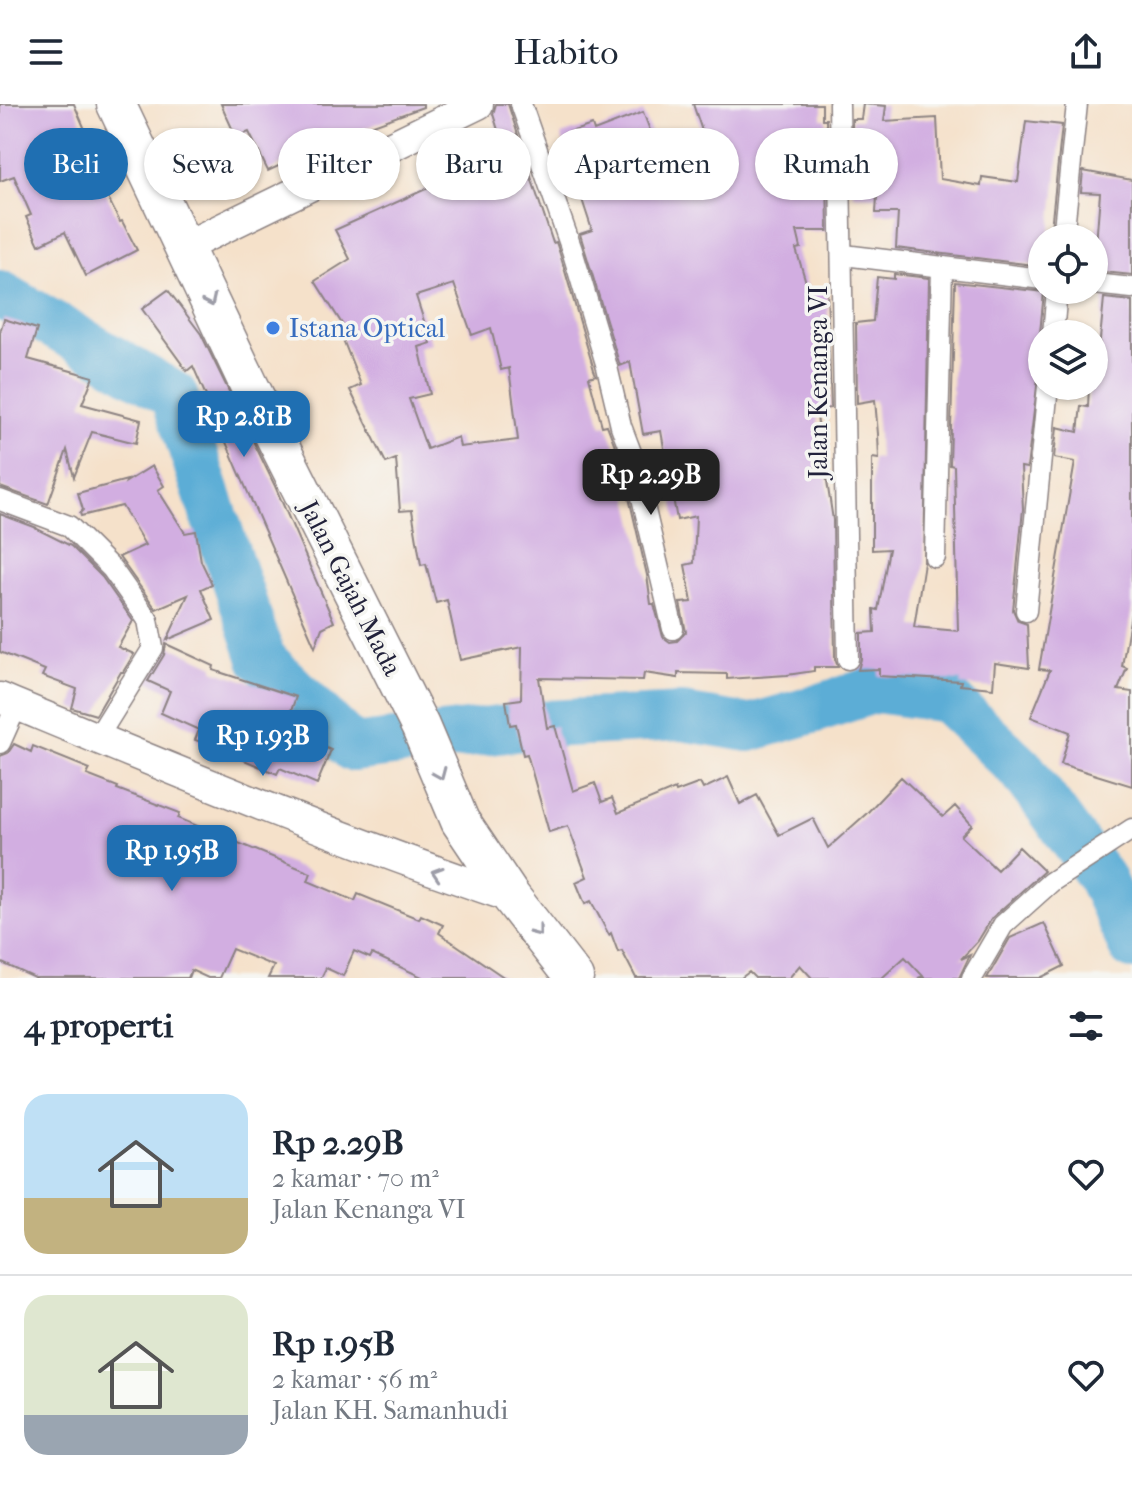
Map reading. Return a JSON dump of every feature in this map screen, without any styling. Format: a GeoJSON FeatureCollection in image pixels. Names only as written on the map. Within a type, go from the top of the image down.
{"type":"FeatureCollection","features":[{"type":"Feature","properties":{"kind":"highway","name":"Jalan Gajah Mada"},"geometry":{"type":"LineString","coordinates":[[116,104],[249,385],[420,726],[460,821],[511,897],[574,978]]}},
{"type":"Feature","properties":{"kind":"main road"},"geometry":{"type":"LineString","coordinates":[[184,247],[478,104]]}},
{"type":"Feature","properties":{"kind":"main road"},"geometry":{"type":"LineString","coordinates":[[9,701],[400,860],[511,897]]}},
{"type":"Feature","properties":{"kind":"street"},"geometry":{"type":"LineString","coordinates":[[521,104],[572,250],[607,367],[621,426],[632,455],[673,629]]}},
{"type":"Feature","properties":{"kind":"street","name":"Jalan Kenanga VI"},"geometry":{"type":"LineString","coordinates":[[839,104],[844,255],[842,365],[848,659]]}},
{"type":"Feature","properties":{"kind":"street"},"geometry":{"type":"LineString","coordinates":[[1064,224],[1077,104]]}},
{"type":"Feature","properties":{"kind":"street"},"geometry":{"type":"LineString","coordinates":[[844,255],[1028,277]]}},
{"type":"Feature","properties":{"kind":"street"},"geometry":{"type":"LineString","coordinates":[[935,557],[942,267]]}},
{"type":"Feature","properties":{"kind":"street"},"geometry":{"type":"LineString","coordinates":[[1108,285],[1132,288]]}},
{"type":"Feature","properties":{"kind":"street"},"geometry":{"type":"LineString","coordinates":[[1026,611],[1047,400]]}},
{"type":"Feature","properties":{"kind":"street"},"geometry":{"type":"LineString","coordinates":[[0,500],[69,526],[112,569],[148,620],[153,648],[97,738]]}},
{"type":"Feature","properties":{"kind":"street"},"geometry":{"type":"LineString","coordinates":[[0,743],[9,701]]}},
{"type":"Feature","properties":{"kind":"street"},"geometry":{"type":"LineString","coordinates":[[972,978],[1003,925],[1051,882],[1132,829]]}},
{"type":"Feature","properties":{"kind":"building"},"geometry":{"type":"Polygon","coordinates":[[[0,104],[74,104],[84,128],[24,128],[24,199],[14,176],[0,181],[0,104]]]}},
{"type":"Feature","properties":{"kind":"building"},"geometry":{"type":"Polygon","coordinates":[[[221,104],[423,104],[423,107],[365,128],[278,128],[278,166],[268,171],[262,159],[262,128],[232,128],[221,104]]]}},
{"type":"Feature","properties":{"kind":"building"},"geometry":{"type":"Polygon","coordinates":[[[496,104],[508,104],[516,128],[497,128],[493,114],[496,104]]]}},
{"type":"Feature","properties":{"kind":"building"},"geometry":{"type":"Polygon","coordinates":[[[693,104],[822,104],[822,119],[826,119],[826,128],[755,128],[755,200],[827,200],[828,231],[797,231],[801,248],[796,249],[808,289],[827,289],[831,408],[816,410],[833,520],[835,659],[838,667],[814,667],[814,671],[787,675],[727,679],[727,674],[678,673],[678,678],[644,673],[643,680],[539,678],[547,728],[555,726],[573,791],[595,783],[602,802],[612,798],[618,813],[675,789],[676,792],[700,783],[703,789],[728,777],[740,804],[757,795],[779,835],[813,818],[828,848],[901,777],[943,817],[955,806],[972,825],[961,836],[997,870],[1019,847],[1044,871],[992,918],[978,941],[961,959],[970,955],[959,978],[918,978],[923,976],[905,957],[882,978],[812,978],[800,965],[789,978],[755,978],[749,972],[741,978],[636,978],[622,951],[618,952],[611,933],[609,935],[591,901],[585,904],[576,882],[587,877],[568,826],[549,832],[527,754],[523,755],[516,724],[510,725],[506,701],[521,699],[522,647],[460,660],[447,600],[436,603],[426,564],[421,565],[412,510],[400,511],[396,459],[386,463],[350,390],[361,385],[342,337],[349,335],[315,281],[350,259],[335,230],[416,194],[416,200],[531,200],[531,177],[553,243],[556,242],[560,254],[596,375],[589,377],[602,426],[607,425],[620,459],[651,604],[654,604],[663,637],[670,642],[677,641],[686,632],[680,603],[692,602],[685,565],[694,563],[696,516],[677,520],[661,431],[643,434],[630,362],[620,366],[580,234],[592,230],[582,200],[739,200],[739,128],[701,128],[693,104]],[[454,284],[416,296],[431,343],[419,347],[430,394],[409,399],[427,449],[458,437],[460,447],[518,440],[509,368],[501,370],[491,328],[472,335],[454,284]]]}},
{"type":"Feature","properties":{"kind":"building"},"geometry":{"type":"Polygon","coordinates":[[[863,104],[886,106],[884,121],[937,118],[940,179],[981,186],[982,177],[1018,182],[1026,121],[1062,125],[1051,224],[1028,224],[1028,264],[896,248],[898,213],[876,213],[877,200],[898,200],[898,128],[852,128],[852,119],[861,119],[863,104]]]}},
{"type":"Feature","properties":{"kind":"building"},"geometry":{"type":"Polygon","coordinates":[[[643,112],[649,128],[602,128],[643,112]]]}},
{"type":"Feature","properties":{"kind":"building"},"geometry":{"type":"Polygon","coordinates":[[[1083,171],[1132,180],[1132,275],[1108,272],[1108,224],[1098,224],[1100,193],[1081,192],[1083,171]]]}},
{"type":"Feature","properties":{"kind":"building"},"geometry":{"type":"Polygon","coordinates":[[[24,200],[109,200],[137,250],[86,276],[65,232],[39,245],[26,217],[31,215],[24,200]]]}},
{"type":"Feature","properties":{"kind":"building"},"geometry":{"type":"Polygon","coordinates":[[[894,274],[929,278],[924,563],[914,627],[958,631],[954,466],[950,465],[955,282],[1028,290],[1028,304],[1043,304],[1041,320],[1028,320],[1028,400],[1035,400],[1027,468],[1021,467],[1023,509],[1013,610],[1018,621],[1027,624],[1029,668],[995,663],[993,688],[960,685],[961,681],[879,676],[879,669],[858,670],[861,633],[875,632],[874,609],[878,610],[889,549],[872,550],[872,458],[879,459],[878,434],[875,400],[857,403],[856,323],[873,321],[877,277],[894,279],[894,274]]]}},
{"type":"Feature","properties":{"kind":"building"},"geometry":{"type":"Polygon","coordinates":[[[168,290],[201,334],[275,486],[334,622],[322,628],[315,647],[193,366],[187,371],[142,309],[168,290]]]}},
{"type":"Feature","properties":{"kind":"building"},"geometry":{"type":"Polygon","coordinates":[[[1108,298],[1132,301],[1132,608],[1122,666],[1127,668],[1118,690],[1132,692],[1132,786],[1061,764],[1070,732],[1031,717],[1050,670],[1039,669],[1075,462],[1054,458],[1057,427],[1078,432],[1081,406],[1088,407],[1088,400],[1108,400],[1108,320],[1102,320],[1103,304],[1108,304],[1108,298]]]}},
{"type":"Feature","properties":{"kind":"building"},"geometry":{"type":"Polygon","coordinates":[[[4,319],[37,329],[28,359],[93,377],[82,404],[141,420],[136,443],[92,432],[74,477],[67,450],[48,504],[0,487],[0,332],[4,319]]]}},
{"type":"Feature","properties":{"kind":"building"},"geometry":{"type":"Polygon","coordinates":[[[152,466],[164,486],[158,490],[185,533],[196,531],[201,561],[212,584],[201,589],[214,620],[167,640],[188,595],[156,609],[119,557],[145,545],[122,506],[81,516],[83,510],[78,493],[126,482],[152,466]]]}},
{"type":"Feature","properties":{"kind":"building"},"geometry":{"type":"Polygon","coordinates":[[[0,514],[37,528],[71,546],[102,577],[133,621],[118,647],[134,654],[96,715],[72,708],[77,689],[42,676],[45,670],[0,652],[0,514]]]}},
{"type":"Feature","properties":{"kind":"building"},"geometry":{"type":"Polygon","coordinates":[[[166,644],[214,666],[213,670],[296,697],[284,730],[331,750],[317,784],[280,768],[277,774],[237,757],[238,754],[195,740],[199,730],[161,713],[170,691],[148,681],[164,655],[166,644]]]}},
{"type":"Feature","properties":{"kind":"building"},"geometry":{"type":"Polygon","coordinates":[[[14,744],[31,752],[33,746],[90,769],[87,775],[180,813],[178,818],[311,873],[308,881],[355,901],[358,894],[419,919],[421,915],[443,925],[439,933],[505,978],[424,978],[372,954],[370,958],[354,951],[343,976],[326,968],[321,978],[268,978],[274,966],[232,949],[219,978],[208,978],[191,970],[188,978],[35,978],[0,962],[0,756],[8,753],[14,744]]]}},
{"type":"Feature","properties":{"kind":"building"},"geometry":{"type":"Polygon","coordinates":[[[1044,923],[1064,966],[1040,978],[987,978],[1010,938],[1044,923]]]}},
{"type":"Feature","properties":{"kind":"waterway"},"geometry":{"type":"LineString","coordinates":[[0,294],[174,395],[262,659],[353,748],[547,724],[682,717],[749,728],[876,689],[947,699],[1022,770],[1101,878],[1132,946]]}},
{"type":"Feature","properties":{"kind":"place","name":"Istana Optical"},"geometry":{"type":"Point","coordinates":[273,328]}}]}
